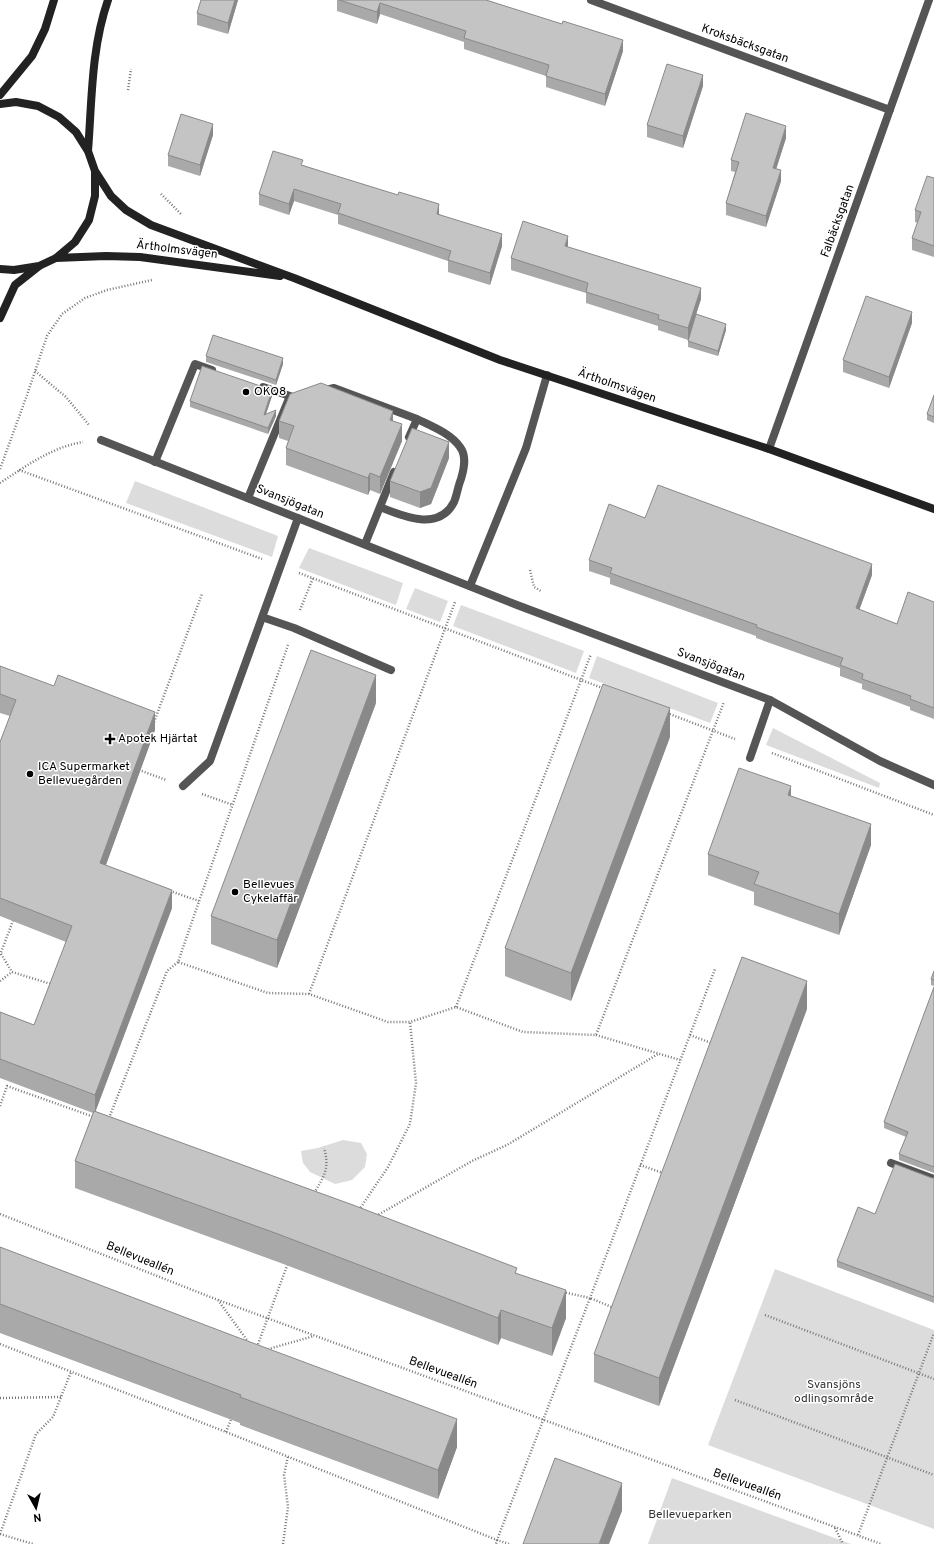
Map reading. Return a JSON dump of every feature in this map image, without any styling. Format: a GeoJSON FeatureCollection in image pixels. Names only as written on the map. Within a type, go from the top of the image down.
{"type":"FeatureCollection","features":[{"type":"Feature","properties":{"kind":"street"},"geometry":{"type":"LineString","coordinates":[[0,95],[32,56],[45,29],[54,0]]}},
{"type":"Feature","properties":{"kind":"street"},"geometry":{"type":"LineString","coordinates":[[88,152],[92,74],[100,23],[108,0]]}},
{"type":"Feature","properties":{"kind":"street","name":"Kroksbäcksgatan"},"geometry":{"type":"LineString","coordinates":[[590,0],[890,110]]}},
{"type":"Feature","properties":{"kind":"street","name":"Falbäcksgatan"},"geometry":{"type":"LineString","coordinates":[[769,450],[929,0]]}},
{"type":"Feature","properties":{"kind":"street"},"geometry":{"type":"LineString","coordinates":[[0,104],[16,102],[38,106],[59,117],[76,132],[88,152],[95,171],[95,196],[89,220],[75,242],[56,258],[39,266],[15,285],[0,318]]}},
{"type":"Feature","properties":{"kind":"street","name":"Ärtholmsvägen"},"geometry":{"type":"LineString","coordinates":[[95,171],[111,196],[126,210],[151,224],[294,278],[500,360],[769,450],[934,509]]}},
{"type":"Feature","properties":{"kind":"street","name":"Ärtholmsvägen"},"geometry":{"type":"LineString","coordinates":[[56,258],[106,256],[140,257],[294,278]]}},
{"type":"Feature","properties":{"kind":"street"},"geometry":{"type":"LineString","coordinates":[[0,269],[14,270],[39,266]]}},
{"type":"Feature","properties":{"kind":"street"},"geometry":{"type":"LineString","coordinates":[[155,462],[195,364],[217,372]]}},
{"type":"Feature","properties":{"kind":"street"},"geometry":{"type":"LineString","coordinates":[[470,586],[526,448],[547,375]]}},
{"type":"Feature","properties":{"kind":"street"},"geometry":{"type":"LineString","coordinates":[[248,498],[294,395],[254,384]]}},
{"type":"Feature","properties":{"kind":"street"},"geometry":{"type":"LineString","coordinates":[[319,391],[334,388],[417,419],[447,435],[461,447],[465,464],[454,503],[444,514],[426,520],[408,518],[380,507]]}},
{"type":"Feature","properties":{"kind":"street"},"geometry":{"type":"LineString","coordinates":[[404,448],[417,419]]}},
{"type":"Feature","properties":{"kind":"street","name":"Svansjögatan"},"geometry":{"type":"LineString","coordinates":[[101,440],[517,605],[598,634],[770,700],[880,761],[934,786]]}},
{"type":"Feature","properties":{"kind":"street"},"geometry":{"type":"LineString","coordinates":[[365,544],[398,463]]}},
{"type":"Feature","properties":{"kind":"street"},"geometry":{"type":"LineString","coordinates":[[183,786],[210,761],[298,518]]}},
{"type":"Feature","properties":{"kind":"street"},"geometry":{"type":"LineString","coordinates":[[262,617],[294,628],[391,670]]}},
{"type":"Feature","properties":{"kind":"street"},"geometry":{"type":"LineString","coordinates":[[750,758],[770,700]]}},
{"type":"Feature","properties":{"kind":"street"},"geometry":{"type":"LineString","coordinates":[[891,1163],[934,1179]]}},
{"type":"Feature","properties":{"kind":"path"},"geometry":{"type":"LineString","coordinates":[[128,90],[131,68]]}},
{"type":"Feature","properties":{"kind":"path"},"geometry":{"type":"LineString","coordinates":[[0,469],[36,371],[46,336],[62,314],[85,298],[107,290],[130,285]]}},
{"type":"Feature","properties":{"kind":"path"},"geometry":{"type":"LineString","coordinates":[[36,371],[66,397],[101,440]]}},
{"type":"Feature","properties":{"kind":"path"},"geometry":{"type":"LineString","coordinates":[[0,483],[40,457],[72,444],[101,440]]}},
{"type":"Feature","properties":{"kind":"path"},"geometry":{"type":"LineString","coordinates":[[20,470],[313,578],[611,692]]}},
{"type":"Feature","properties":{"kind":"path"},"geometry":{"type":"LineString","coordinates":[[107,1122],[167,972],[178,962],[294,628],[313,578]]}},
{"type":"Feature","properties":{"kind":"path"},"geometry":{"type":"LineString","coordinates":[[309,994],[462,582]]}},
{"type":"Feature","properties":{"kind":"path"},"geometry":{"type":"LineString","coordinates":[[153,725],[202,594]]}},
{"type":"Feature","properties":{"kind":"path"},"geometry":{"type":"LineString","coordinates":[[456,1007],[582,680],[598,634]]}},
{"type":"Feature","properties":{"kind":"path"},"geometry":{"type":"LineString","coordinates":[[596,1036],[730,685]]}},
{"type":"Feature","properties":{"kind":"path"},"geometry":{"type":"LineString","coordinates":[[662,711],[934,815]]}},
{"type":"Feature","properties":{"kind":"path"},"geometry":{"type":"LineString","coordinates":[[137,769],[232,805]]}},
{"type":"Feature","properties":{"kind":"path"},"geometry":{"type":"LineString","coordinates":[[170,891],[199,901]]}},
{"type":"Feature","properties":{"kind":"path"},"geometry":{"type":"LineString","coordinates":[[8,914],[15,916],[1,954],[12,972],[54,985]]}},
{"type":"Feature","properties":{"kind":"path"},"geometry":{"type":"LineString","coordinates":[[178,962],[268,993],[309,994],[388,1022],[410,1022],[456,1007],[523,1032],[596,1036],[680,1060]]}},
{"type":"Feature","properties":{"kind":"path"},"geometry":{"type":"LineString","coordinates":[[496,1544],[542,1420],[715,970]]}},
{"type":"Feature","properties":{"kind":"path"},"geometry":{"type":"LineString","coordinates":[[0,980],[12,972]]}},
{"type":"Feature","properties":{"kind":"path"},"geometry":{"type":"LineString","coordinates":[[358,1210],[388,1167],[410,1124],[416,1084],[410,1022]]}},
{"type":"Feature","properties":{"kind":"path"},"geometry":{"type":"LineString","coordinates":[[690,1035],[712,1044]]}},
{"type":"Feature","properties":{"kind":"path"},"geometry":{"type":"LineString","coordinates":[[374,1217],[472,1161],[507,1145],[658,1054]]}},
{"type":"Feature","properties":{"kind":"path"},"geometry":{"type":"LineString","coordinates":[[0,1106],[10,1079]]}},
{"type":"Feature","properties":{"kind":"path"},"geometry":{"type":"LineString","coordinates":[[7,1086],[100,1119]]}},
{"type":"Feature","properties":{"kind":"path"},"geometry":{"type":"LineString","coordinates":[[310,1200],[326,1172],[327,1164],[324,1148]]}},
{"type":"Feature","properties":{"kind":"path"},"geometry":{"type":"LineString","coordinates":[[640,1164],[665,1174]]}},
{"type":"Feature","properties":{"kind":"path","name":"Bellevueallén"},"geometry":{"type":"LineString","coordinates":[[0,1214],[218,1300],[314,1336],[882,1544]]}},
{"type":"Feature","properties":{"kind":"path"},"geometry":{"type":"LineString","coordinates":[[256,1352],[289,1259]]}},
{"type":"Feature","properties":{"kind":"path"},"geometry":{"type":"LineString","coordinates":[[560,1292],[590,1298],[620,1310]]}},
{"type":"Feature","properties":{"kind":"path"},"geometry":{"type":"LineString","coordinates":[[218,1300],[251,1346]]}},
{"type":"Feature","properties":{"kind":"path"},"geometry":{"type":"LineString","coordinates":[[765,1315],[934,1379]]}},
{"type":"Feature","properties":{"kind":"path"},"geometry":{"type":"LineString","coordinates":[[858,1535],[934,1333]]}},
{"type":"Feature","properties":{"kind":"path"},"geometry":{"type":"LineString","coordinates":[[263,1350],[314,1336]]}},
{"type":"Feature","properties":{"kind":"path"},"geometry":{"type":"LineString","coordinates":[[0,1344],[509,1544]]}},
{"type":"Feature","properties":{"kind":"path"},"geometry":{"type":"LineString","coordinates":[[33,1544],[0,1534],[36,1434],[53,1417],[71,1372]]}},
{"type":"Feature","properties":{"kind":"path"},"geometry":{"type":"LineString","coordinates":[[0,1398],[61,1397]]}},
{"type":"Feature","properties":{"kind":"path"},"geometry":{"type":"LineString","coordinates":[[735,1400],[934,1475]]}},
{"type":"Feature","properties":{"kind":"path"},"geometry":{"type":"LineString","coordinates":[[226,1432],[234,1410]]}},
{"type":"Feature","properties":{"kind":"path"},"geometry":{"type":"LineString","coordinates":[[283,1544],[288,1507],[284,1476],[288,1456]]}},
{"type":"Feature","properties":{"kind":"path"},"geometry":{"type":"LineString","coordinates":[[835,1527],[843,1544]]}},
{"type":"Feature","properties":{"kind":"green space"},"geometry":{"type":"Polygon","coordinates":[[[135,481],[278,536],[272,557],[126,503],[135,481]]]}},
{"type":"Feature","properties":{"kind":"green space"},"geometry":{"type":"Polygon","coordinates":[[[309,548],[403,583],[396,605],[299,568],[309,548]]]}},
{"type":"Feature","properties":{"kind":"green space"},"geometry":{"type":"Polygon","coordinates":[[[415,588],[448,601],[440,622],[406,609],[415,588]]]}},
{"type":"Feature","properties":{"kind":"green space"},"geometry":{"type":"Polygon","coordinates":[[[461,605],[584,651],[576,673],[453,626],[461,605]]]}},
{"type":"Feature","properties":{"kind":"green space"},"geometry":{"type":"Polygon","coordinates":[[[597,656],[718,703],[710,723],[589,678],[597,656]]]}},
{"type":"Feature","properties":{"kind":"green space"},"geometry":{"type":"Polygon","coordinates":[[[773,728],[880,783],[879,788],[766,745],[773,728]]]}},
{"type":"Feature","properties":{"kind":"green space"},"geometry":{"type":"Polygon","coordinates":[[[343,1140],[361,1143],[367,1154],[365,1167],[352,1180],[335,1184],[310,1172],[303,1163],[301,1151],[318,1148],[343,1140]]]}},
{"type":"Feature","properties":{"kind":"green space","name":"Svansjöns odlingsområde"},"geometry":{"type":"Polygon","coordinates":[[[775,1269],[934,1330],[934,1529],[708,1445],[775,1269]]]}},
{"type":"Feature","properties":{"kind":"green space","name":"Bellevueparken"},"geometry":{"type":"Polygon","coordinates":[[[672,1478],[851,1544],[648,1544],[672,1478]]]}},
{"type":"Feature","properties":{"kind":"building"},"geometry":{"type":"Polygon","coordinates":[[[201,0],[235,0],[228,23],[197,13],[201,0]]]}},
{"type":"Feature","properties":{"kind":"building"},"geometry":{"type":"Polygon","coordinates":[[[339,0],[486,0],[562,24],[563,21],[623,40],[605,94],[546,76],[549,65],[464,38],[466,31],[380,3],[377,12],[339,0]]]}},
{"type":"Feature","properties":{"kind":"building"},"geometry":{"type":"Polygon","coordinates":[[[667,64],[703,75],[683,136],[647,125],[667,64]]]}},
{"type":"Feature","properties":{"kind":"building"},"geometry":{"type":"Polygon","coordinates":[[[746,113],[786,126],[773,168],[781,170],[766,216],[726,203],[739,162],[731,160],[746,113]]]}},
{"type":"Feature","properties":{"kind":"building"},"geometry":{"type":"Polygon","coordinates":[[[181,114],[213,124],[200,165],[168,155],[181,114]]]}},
{"type":"Feature","properties":{"kind":"building"},"geometry":{"type":"Polygon","coordinates":[[[273,151],[303,160],[301,165],[398,195],[399,192],[439,204],[437,214],[502,234],[490,273],[448,260],[451,251],[338,213],[341,204],[294,189],[289,204],[259,194],[273,151]]]}},
{"type":"Feature","properties":{"kind":"building"},"geometry":{"type":"Polygon","coordinates":[[[927,176],[934,178],[934,246],[912,238],[921,212],[915,210],[927,176]]]}},
{"type":"Feature","properties":{"kind":"building"},"geometry":{"type":"Polygon","coordinates":[[[523,221],[568,236],[565,246],[701,288],[688,328],[658,319],[659,315],[586,292],[588,283],[511,258],[523,221]]]}},
{"type":"Feature","properties":{"kind":"building"},"geometry":{"type":"Polygon","coordinates":[[[866,296],[912,312],[889,377],[843,360],[866,296]]]}},
{"type":"Feature","properties":{"kind":"building"},"geometry":{"type":"Polygon","coordinates":[[[696,314],[726,324],[718,351],[688,341],[696,314]]]}},
{"type":"Feature","properties":{"kind":"building"},"geometry":{"type":"Polygon","coordinates":[[[213,335],[283,358],[276,380],[206,356],[213,335]]]}},
{"type":"Feature","properties":{"kind":"building"},"geometry":{"type":"Polygon","coordinates":[[[202,366],[272,390],[264,415],[276,410],[268,428],[190,401],[202,366]]]}},
{"type":"Feature","properties":{"kind":"building"},"geometry":{"type":"Polygon","coordinates":[[[321,383],[393,411],[390,420],[402,424],[380,477],[370,473],[368,478],[286,448],[294,426],[279,421],[290,394],[321,383]]]}},
{"type":"Feature","properties":{"kind":"building"},"geometry":{"type":"Polygon","coordinates":[[[934,395],[934,417],[927,414],[934,395]]]}},
{"type":"Feature","properties":{"kind":"building"},"geometry":{"type":"Polygon","coordinates":[[[412,428],[449,442],[431,488],[420,492],[390,481],[412,428]]]}},
{"type":"Feature","properties":{"kind":"building"},"geometry":{"type":"Polygon","coordinates":[[[658,485],[872,564],[856,608],[897,624],[908,592],[934,602],[934,708],[910,699],[911,696],[862,679],[863,674],[840,665],[843,658],[756,627],[757,625],[610,573],[612,568],[589,560],[609,504],[645,518],[658,485]]]}},
{"type":"Feature","properties":{"kind":"building"},"geometry":{"type":"Polygon","coordinates":[[[311,650],[376,675],[277,940],[211,916],[311,650]]]}},
{"type":"Feature","properties":{"kind":"building"},"geometry":{"type":"Polygon","coordinates":[[[0,666],[54,686],[58,675],[155,712],[100,863],[172,890],[95,1095],[0,1059],[0,1012],[34,1025],[72,926],[0,898],[0,742],[16,700],[0,694],[0,666]]]}},
{"type":"Feature","properties":{"kind":"building"},"geometry":{"type":"Polygon","coordinates":[[[603,684],[670,708],[571,973],[505,948],[603,684]]]}},
{"type":"Feature","properties":{"kind":"building"},"geometry":{"type":"Polygon","coordinates":[[[739,768],[791,786],[788,795],[871,824],[839,914],[754,884],[759,872],[708,854],[739,768]]]}},
{"type":"Feature","properties":{"kind":"building"},"geometry":{"type":"Polygon","coordinates":[[[742,957],[807,981],[659,1378],[594,1354],[742,957]]]}},
{"type":"Feature","properties":{"kind":"building"},"geometry":{"type":"Polygon","coordinates":[[[934,971],[934,980],[931,979],[934,971]]]}},
{"type":"Feature","properties":{"kind":"building"},"geometry":{"type":"Polygon","coordinates":[[[934,987],[934,1167],[899,1154],[908,1132],[884,1122],[934,987]]]}},
{"type":"Feature","properties":{"kind":"building"},"geometry":{"type":"Polygon","coordinates":[[[94,1111],[353,1205],[517,1268],[515,1273],[566,1290],[552,1328],[501,1310],[498,1318],[278,1234],[75,1161],[94,1111]]]}},
{"type":"Feature","properties":{"kind":"building"},"geometry":{"type":"Polygon","coordinates":[[[895,1164],[934,1178],[934,1297],[837,1261],[858,1207],[875,1214],[895,1164]]]}},
{"type":"Feature","properties":{"kind":"building"},"geometry":{"type":"Polygon","coordinates":[[[0,1247],[457,1419],[438,1470],[240,1397],[241,1395],[0,1304],[0,1247]]]}},
{"type":"Feature","properties":{"kind":"building"},"geometry":{"type":"Polygon","coordinates":[[[555,1458],[622,1483],[599,1544],[523,1544],[555,1458]]]}},
{"type":"Feature","properties":{"kind":"place","name":"OKQ8"},"geometry":{"type":"Point","coordinates":[246,392]}},
{"type":"Feature","properties":{"kind":"place","name":"Apotek Hjärtat"},"geometry":{"type":"Point","coordinates":[110,739]}},
{"type":"Feature","properties":{"kind":"place","name":"ICA Supermarket Bellevuegården"},"geometry":{"type":"Point","coordinates":[30,774]}},
{"type":"Feature","properties":{"kind":"place","name":"Bellevues Cykelaffär"},"geometry":{"type":"Point","coordinates":[235,892]}}]}
